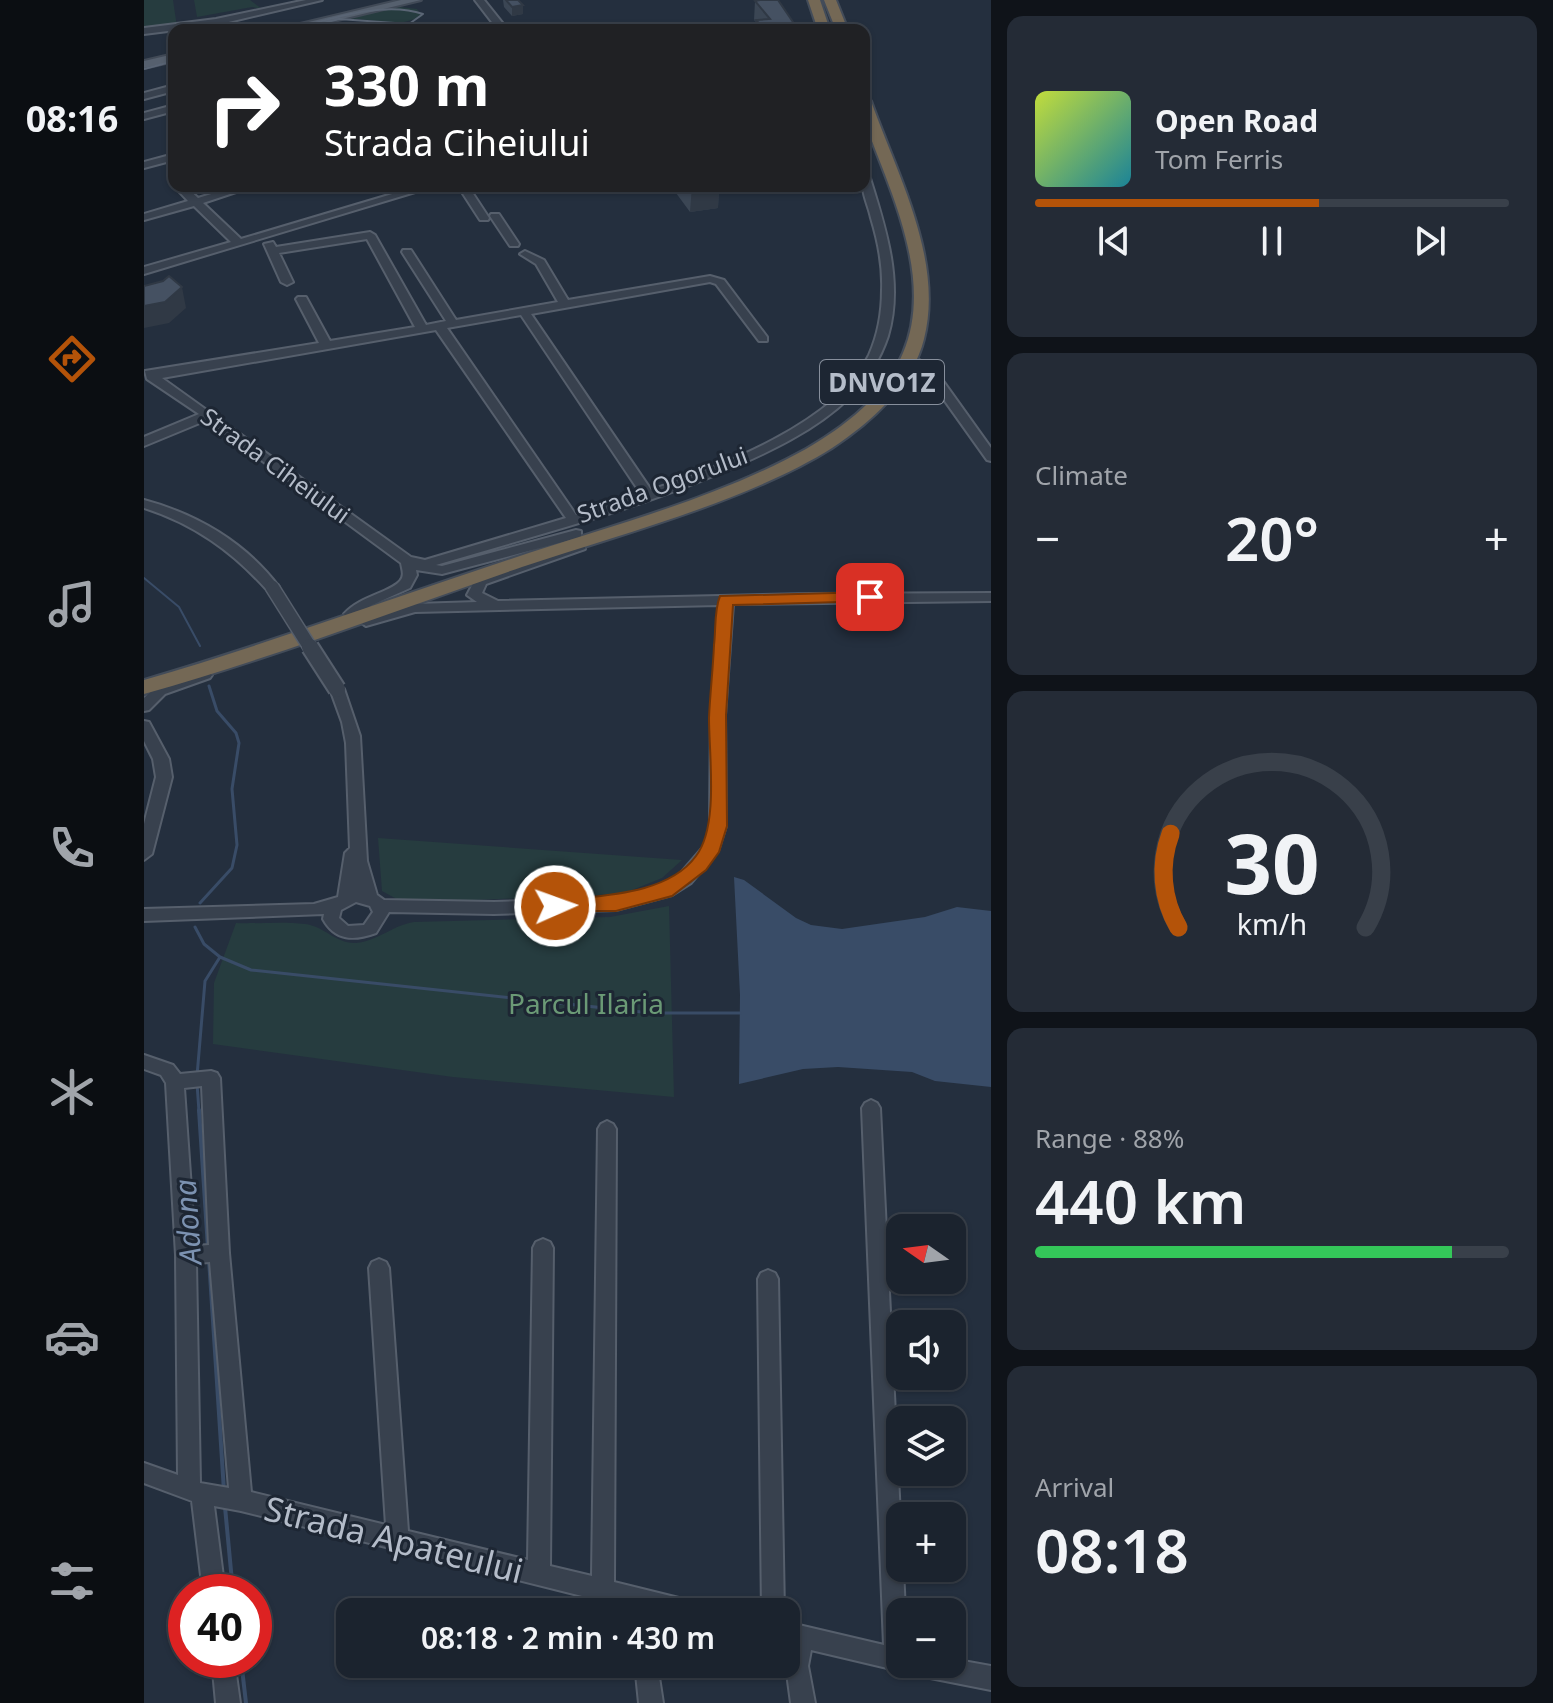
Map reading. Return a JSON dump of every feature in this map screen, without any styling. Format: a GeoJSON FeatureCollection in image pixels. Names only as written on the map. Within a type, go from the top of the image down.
{"type":"FeatureCollection","features":[{"type":"Feature","properties":{"kind":"highway"},"geometry":{"type":"LineString","coordinates":[[814,0],[822,24]]}},
{"type":"Feature","properties":{"kind":"highway"},"geometry":{"type":"LineString","coordinates":[[822,0],[838,24]]}},
{"type":"Feature","properties":{"kind":"highway"},"geometry":{"type":"LineString","coordinates":[[830,0],[832,24]]}},
{"type":"Feature","properties":{"kind":"highway"},"geometry":{"type":"LineString","coordinates":[[839,0],[846,24]]}},
{"type":"Feature","properties":{"kind":"highway","name":"Strada Ogorului"},"geometry":{"type":"LineString","coordinates":[[144,687],[259,654],[749,482],[816,450],[842,433],[879,401],[909,359],[921,321],[920,274],[870,120]]}},
{"type":"Feature","properties":{"kind":"highway","name":"Strada Ogorului"},"geometry":{"type":"LineString","coordinates":[[144,676],[351,614],[574,526],[700,491],[799,451],[856,411],[888,374],[909,322],[910,264],[870,143]]}},
{"type":"Feature","properties":{"kind":"main road"},"geometry":{"type":"LineString","coordinates":[[308,24],[416,0]]}},
{"type":"Feature","properties":{"kind":"main road"},"geometry":{"type":"LineString","coordinates":[[147,61],[168,58]]}},
{"type":"Feature","properties":{"kind":"street"},"geometry":{"type":"LineString","coordinates":[[200,24],[318,0]]}},
{"type":"Feature","properties":{"kind":"street"},"geometry":{"type":"LineString","coordinates":[[479,0],[498,24]]}},
{"type":"Feature","properties":{"kind":"street"},"geometry":{"type":"LineString","coordinates":[[144,31],[168,28]]}},
{"type":"Feature","properties":{"kind":"street"},"geometry":{"type":"LineString","coordinates":[[144,96],[168,90]]}},
{"type":"Feature","properties":{"kind":"street"},"geometry":{"type":"LineString","coordinates":[[144,116],[168,110]]}},
{"type":"Feature","properties":{"kind":"street"},"geometry":{"type":"LineString","coordinates":[[150,164],[165,172]]}},
{"type":"Feature","properties":{"kind":"street"},"geometry":{"type":"LineString","coordinates":[[185,192],[238,242]]}},
{"type":"Feature","properties":{"kind":"street"},"geometry":{"type":"LineString","coordinates":[[144,217],[228,192]]}},
{"type":"Feature","properties":{"kind":"street"},"geometry":{"type":"LineString","coordinates":[[144,271],[410,192]]}},
{"type":"Feature","properties":{"kind":"street"},"geometry":{"type":"LineString","coordinates":[[468,192],[514,244]]}},
{"type":"Feature","properties":{"kind":"street","name":"Strada Ciheiului"},"geometry":{"type":"LineString","coordinates":[[148,374],[407,561],[427,570],[442,570],[574,526],[647,494],[737,462],[790,437],[844,400],[869,367],[887,311],[889,265],[869,192]]}},
{"type":"Feature","properties":{"kind":"street"},"geometry":{"type":"LineString","coordinates":[[272,251],[370,235],[423,330]]}},
{"type":"Feature","properties":{"kind":"street"},"geometry":{"type":"LineString","coordinates":[[265,236],[287,282]]}},
{"type":"Feature","properties":{"kind":"street"},"geometry":{"type":"LineString","coordinates":[[407,252],[447,326],[574,526]]}},
{"type":"Feature","properties":{"kind":"street"},"geometry":{"type":"LineString","coordinates":[[525,254],[540,262],[565,304]]}},
{"type":"Feature","properties":{"kind":"street"},"geometry":{"type":"LineString","coordinates":[[148,374],[447,326],[710,279],[720,282],[763,339]]}},
{"type":"Feature","properties":{"kind":"street"},"geometry":{"type":"LineString","coordinates":[[302,299],[326,345]]}},
{"type":"Feature","properties":{"kind":"street"},"geometry":{"type":"LineString","coordinates":[[524,312],[647,494]]}},
{"type":"Feature","properties":{"kind":"street"},"geometry":{"type":"LineString","coordinates":[[909,359],[929,370],[991,457]]}},
{"type":"Feature","properties":{"kind":"street"},"geometry":{"type":"LineString","coordinates":[[144,442],[208,415]]}},
{"type":"Feature","properties":{"kind":"street"},"geometry":{"type":"LineString","coordinates":[[144,504],[214,532],[249,560],[272,587],[337,689],[354,741],[356,819],[363,884],[375,902],[376,924]]}},
{"type":"Feature","properties":{"kind":"street"},"geometry":{"type":"LineString","coordinates":[[503,606],[478,600],[474,595],[476,585],[556,556],[597,537]]}},
{"type":"Feature","properties":{"kind":"street"},"geometry":{"type":"LineString","coordinates":[[351,614],[367,602],[405,585],[410,575],[407,561]]}},
{"type":"Feature","properties":{"kind":"street"},"geometry":{"type":"LineString","coordinates":[[315,635],[415,608],[991,597]]}},
{"type":"Feature","properties":{"kind":"street"},"geometry":{"type":"LineString","coordinates":[[144,915],[238,914],[313,919],[354,934],[396,918],[494,908],[630,901],[666,891],[700,865],[712,847],[718,826],[718,702],[726,600]]}},
{"type":"Feature","properties":{"kind":"street"},"geometry":{"type":"LineString","coordinates":[[144,706],[160,691],[259,654]]}},
{"type":"Feature","properties":{"kind":"street"},"geometry":{"type":"LineString","coordinates":[[144,726],[161,759],[164,777],[144,854]]}},
{"type":"Feature","properties":{"kind":"street"},"geometry":{"type":"LineString","coordinates":[[334,925],[356,819]]}},
{"type":"Feature","properties":{"kind":"street"},"geometry":{"type":"LineString","coordinates":[[238,914],[340,902],[494,908]]}},
{"type":"Feature","properties":{"kind":"street"},"geometry":{"type":"LineString","coordinates":[[144,1062],[167,1070],[175,1082],[196,1492],[211,1574]]}},
{"type":"Feature","properties":{"kind":"street"},"geometry":{"type":"LineString","coordinates":[[175,1082],[211,1078],[219,1253],[241,1500]]}},
{"type":"Feature","properties":{"kind":"street"},"geometry":{"type":"LineString","coordinates":[[871,1108],[900,1598]]}},
{"type":"Feature","properties":{"kind":"street"},"geometry":{"type":"LineString","coordinates":[[603,1593],[607,1129]]}},
{"type":"Feature","properties":{"kind":"street"},"geometry":{"type":"LineString","coordinates":[[539,1576],[543,1248]]}},
{"type":"Feature","properties":{"kind":"street"},"geometry":{"type":"LineString","coordinates":[[186,1255],[219,1253]]}},
{"type":"Feature","properties":{"kind":"street"},"geometry":{"type":"LineString","coordinates":[[379,1268],[398,1541]]}},
{"type":"Feature","properties":{"kind":"street"},"geometry":{"type":"LineString","coordinates":[[768,1279],[773,1598]]}},
{"type":"Feature","properties":{"kind":"street","name":"Strada Apateului"},"geometry":{"type":"LineString","coordinates":[[144,1473],[196,1492],[241,1500],[619,1598]]}},
{"type":"Feature","properties":{"kind":"street"},"geometry":{"type":"LineString","coordinates":[[800,1636],[886,1657]]}},
{"type":"Feature","properties":{"kind":"street"},"geometry":{"type":"LineString","coordinates":[[966,1673],[991,1678]]}},
{"type":"Feature","properties":{"kind":"street"},"geometry":{"type":"LineString","coordinates":[[225,1678],[228,1703]]}},
{"type":"Feature","properties":{"kind":"street"},"geometry":{"type":"LineString","coordinates":[[648,1678],[651,1703]]}},
{"type":"Feature","properties":{"kind":"street"},"geometry":{"type":"LineString","coordinates":[[799,1678],[803,1703]]}},
{"type":"Feature","properties":{"kind":"green space"},"geometry":{"type":"Polygon","coordinates":[[[144,0],[173,0],[177,24],[144,31],[144,0]]]}},
{"type":"Feature","properties":{"kind":"green space"},"geometry":{"type":"Polygon","coordinates":[[[194,0],[250,0],[262,9],[252,7],[197,17],[194,0]]]}},
{"type":"Feature","properties":{"kind":"green space"},"geometry":{"type":"Polygon","coordinates":[[[400,7],[417,9],[422,17],[401,23],[345,18],[400,7]]]}},
{"type":"Feature","properties":{"kind":"green space"},"geometry":{"type":"Polygon","coordinates":[[[378,838],[682,860],[662,878],[622,894],[404,903],[382,891],[378,838]]]}},
{"type":"Feature","properties":{"kind":"green space","name":"Parcul Ilaria"},"geometry":{"type":"Polygon","coordinates":[[[669,906],[674,1097],[453,1077],[213,1044],[214,983],[236,923],[305,924],[342,941],[356,943],[414,922],[610,917],[669,906]]]}},
{"type":"Feature","properties":{"kind":"water"},"geometry":{"type":"Polygon","coordinates":[[[734,877],[744,880],[796,918],[811,925],[842,929],[925,917],[957,907],[991,911],[991,1087],[935,1081],[912,1072],[838,1067],[803,1069],[739,1084],[740,995],[734,877]]]}},
{"type":"Feature","properties":{"kind":"building"},"geometry":{"type":"Polygon","coordinates":[[[506,0],[518,0],[523,5],[512,7],[506,0]]]}},
{"type":"Feature","properties":{"kind":"building"},"geometry":{"type":"Polygon","coordinates":[[[778,0],[794,24],[760,24],[756,20],[770,19],[755,1],[778,0]]]}},
{"type":"Feature","properties":{"kind":"building"},"geometry":{"type":"Polygon","coordinates":[[[169,276],[182,287],[165,302],[144,306],[144,286],[163,281],[169,276]]]}},
{"type":"Feature","properties":{"kind":"waterway","name":"Adona"},"geometry":{"type":"LineString","coordinates":[[144,578],[179,607],[200,646]]}},
{"type":"Feature","properties":{"kind":"waterway","name":"Adona"},"geometry":{"type":"LineString","coordinates":[[200,903],[232,868],[237,845],[232,789],[239,743],[236,733],[217,711],[209,686]]}},
{"type":"Feature","properties":{"kind":"waterway","name":"Adona"},"geometry":{"type":"LineString","coordinates":[[195,927],[204,944],[220,957]]}},
{"type":"Feature","properties":{"kind":"waterway","name":"Adona"},"geometry":{"type":"LineString","coordinates":[[197,1076],[205,981],[220,957]]}},
{"type":"Feature","properties":{"kind":"waterway"},"geometry":{"type":"LineString","coordinates":[[220,957],[251,970],[651,1013],[740,1013]]}},
{"type":"Feature","properties":{"kind":"waterway","name":"Adona"},"geometry":{"type":"LineString","coordinates":[[197,1083],[199,1112]]}},
{"type":"Feature","properties":{"kind":"waterway","name":"Adona"},"geometry":{"type":"LineString","coordinates":[[199,1110],[208,1248]]}},
{"type":"Feature","properties":{"kind":"waterway","name":"Adona"},"geometry":{"type":"LineString","coordinates":[[209,1259],[224,1491]]}},
{"type":"Feature","properties":{"kind":"waterway"},"geometry":{"type":"LineString","coordinates":[[225,1507],[231,1574]]}},
{"type":"Feature","properties":{"kind":"waterway"},"geometry":{"type":"LineString","coordinates":[[243,1678],[246,1703]]}},
{"type":"Feature","properties":{"kind":"tram line"},"geometry":{"type":"LineString","coordinates":[[312,24],[373,10],[407,10],[423,14],[409,24]]}},
{"type":"Feature","properties":{"kind":"tram line"},"geometry":{"type":"LineString","coordinates":[[319,24],[339,19],[409,24]]}},
{"type":"Feature","properties":{"kind":"tram line"},"geometry":{"type":"LineString","coordinates":[[144,69],[168,63]]}},
{"type":"Feature","properties":{"kind":"route"},"geometry":{"type":"LineString","coordinates":[[555,906],[616,904],[666,891],[700,865],[712,847],[718,826],[718,715],[726,600],[870,597]]}}]}
